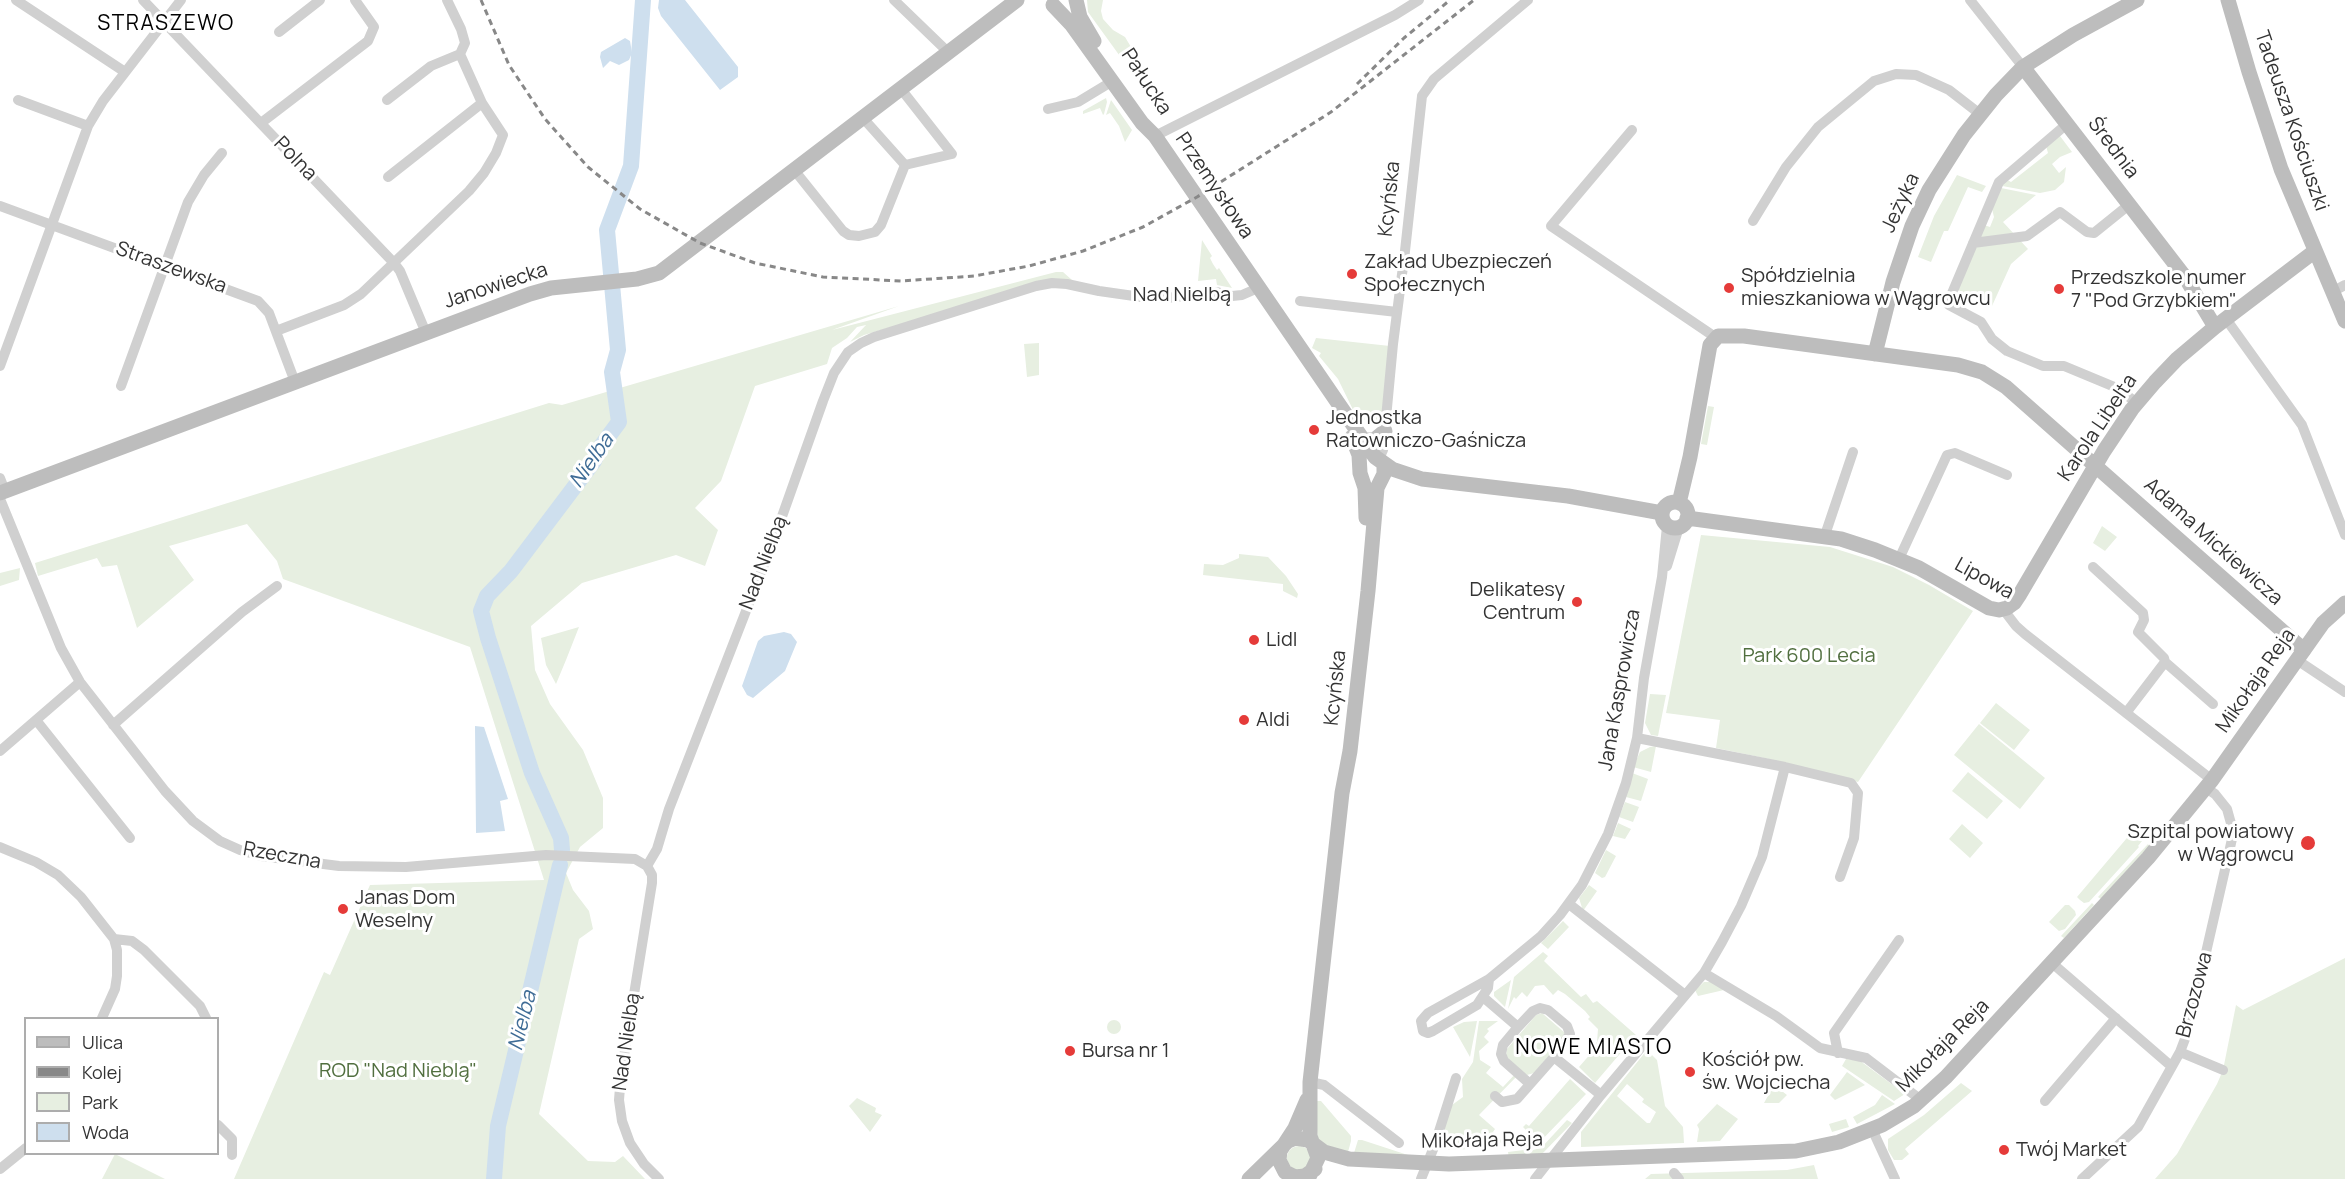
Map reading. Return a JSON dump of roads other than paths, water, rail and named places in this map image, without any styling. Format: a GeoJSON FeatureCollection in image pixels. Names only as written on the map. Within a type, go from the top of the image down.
{"type":"FeatureCollection","features":[{"type":"Feature","properties":{"kind":"street"},"geometry":{"type":"LineString","coordinates":[[16,0],[125,72]]}},
{"type":"Feature","properties":{"kind":"street","name":"Polna"},"geometry":{"type":"LineString","coordinates":[[143,0],[394,263],[400,271],[426,333]]}},
{"type":"Feature","properties":{"kind":"street"},"geometry":{"type":"LineString","coordinates":[[0,366],[88,126],[125,72],[181,0]]}},
{"type":"Feature","properties":{"kind":"street"},"geometry":{"type":"LineString","coordinates":[[279,32],[320,0]]}},
{"type":"Feature","properties":{"kind":"street"},"geometry":{"type":"LineString","coordinates":[[261,123],[368,42],[374,27],[356,0]]}},
{"type":"Feature","properties":{"kind":"street"},"geometry":{"type":"LineString","coordinates":[[387,100],[431,66],[460,54],[465,43],[447,0]]}},
{"type":"Feature","properties":{"kind":"street"},"geometry":{"type":"LineString","coordinates":[[894,0],[949,53]]}},
{"type":"Feature","properties":{"kind":"street"},"geometry":{"type":"LineString","coordinates":[[1048,2],[1066,5],[1075,0]]}},
{"type":"Feature","properties":{"kind":"street","name":"Pałucka"},"geometry":{"type":"LineString","coordinates":[[1075,0],[1080,18],[1088,33],[1149,117],[1155,136]]}},
{"type":"Feature","properties":{"kind":"street","name":"Przemysłowa"},"geometry":{"type":"LineString","coordinates":[[1379,460],[1362,440],[1155,136],[1395,15],[1419,0]]}},
{"type":"Feature","properties":{"kind":"street","name":"Kcyńska"},"geometry":{"type":"LineString","coordinates":[[1379,460],[1383,450],[1422,99],[1427,88],[1437,76],[1528,0]]}},
{"type":"Feature","properties":{"kind":"street","name":"Średnia"},"geometry":{"type":"LineString","coordinates":[[1970,0],[2068,123],[2221,323]]}},
{"type":"Feature","properties":{"kind":"street","name":"Jeżyka"},"geometry":{"type":"LineString","coordinates":[[1875,354],[1899,262],[1920,206],[1943,165],[1980,114],[2023,67],[2073,35],[2137,0]]}},
{"type":"Feature","properties":{"kind":"street","name":"Tadeusza Kościuszki"},"geometry":{"type":"LineString","coordinates":[[2228,0],[2270,134],[2315,251],[2339,288],[2345,321]]}},
{"type":"Feature","properties":{"kind":"street","name":"Janowiecka"},"geometry":{"type":"LineString","coordinates":[[1,490],[544,289],[646,278],[659,273],[1019,1]]}},
{"type":"Feature","properties":{"kind":"street","name":"Pałucka"},"geometry":{"type":"LineString","coordinates":[[1048,2],[1071,24],[1111,82],[1142,123],[1155,136]]}},
{"type":"Feature","properties":{"kind":"street"},"geometry":{"type":"LineString","coordinates":[[276,331],[351,302],[470,191],[484,173],[503,135],[482,103],[460,54]]}},
{"type":"Feature","properties":{"kind":"street"},"geometry":{"type":"LineString","coordinates":[[1753,221],[1786,167],[1818,127],[1874,81],[1896,74],[1916,75],[1949,90],[1980,114]]}},
{"type":"Feature","properties":{"kind":"street"},"geometry":{"type":"LineString","coordinates":[[1047,109],[1078,102],[1111,82]]}},
{"type":"Feature","properties":{"kind":"street"},"geometry":{"type":"LineString","coordinates":[[901,89],[952,154],[905,165]]}},
{"type":"Feature","properties":{"kind":"street"},"geometry":{"type":"LineString","coordinates":[[18,100],[88,126]]}},
{"type":"Feature","properties":{"kind":"street"},"geometry":{"type":"LineString","coordinates":[[388,177],[482,103]]}},
{"type":"Feature","properties":{"kind":"street"},"geometry":{"type":"LineString","coordinates":[[863,118],[905,165]]}},
{"type":"Feature","properties":{"kind":"street"},"geometry":{"type":"LineString","coordinates":[[2068,123],[2002,177],[1948,301],[1949,305],[1981,322],[1992,339],[2007,351],[2043,366],[2064,366],[2117,388],[2138,403]]}},
{"type":"Feature","properties":{"kind":"street"},"geometry":{"type":"LineString","coordinates":[[1632,130],[1551,226],[1715,337]]}},
{"type":"Feature","properties":{"kind":"street"},"geometry":{"type":"LineString","coordinates":[[121,386],[191,195],[222,153]]}},
{"type":"Feature","properties":{"kind":"street"},"geometry":{"type":"LineString","coordinates":[[795,171],[843,231],[849,235],[859,236],[875,232],[881,225],[905,165]]}},
{"type":"Feature","properties":{"kind":"street"},"geometry":{"type":"LineString","coordinates":[[1973,243],[2027,236],[2060,212],[2087,232],[2094,233],[2130,204]]}},
{"type":"Feature","properties":{"kind":"street","name":"Straszewska"},"geometry":{"type":"LineString","coordinates":[[0,206],[258,301],[267,310],[296,382]]}},
{"type":"Feature","properties":{"kind":"street","name":"Karola Libelta"},"geometry":{"type":"LineString","coordinates":[[2003,609],[2014,603],[2020,594],[2095,465],[2138,403],[2177,359],[2315,251]]}},
{"type":"Feature","properties":{"kind":"street","name":"Nad Nielbą"},"geometry":{"type":"LineString","coordinates":[[659,1179],[644,1164],[630,1143],[622,1121],[619,1100],[652,883],[652,875],[647,866],[657,849],[669,809],[774,539],[823,401],[834,374],[848,352],[874,337],[1052,283],[1133,296],[1167,298],[1217,292],[1242,296],[1258,288]]}},
{"type":"Feature","properties":{"kind":"street"},"geometry":{"type":"LineString","coordinates":[[1299,301],[1397,312]]}},
{"type":"Feature","properties":{"kind":"street"},"geometry":{"type":"LineString","coordinates":[[2221,323],[2302,425],[2345,535]]}},
{"type":"Feature","properties":{"kind":"street"},"geometry":{"type":"LineString","coordinates":[[1674,521],[1687,509],[1679,502],[1690,457],[1710,345],[1715,337],[1744,336],[1875,354]]}},
{"type":"Feature","properties":{"kind":"street","name":"Adama Mickiewicza"},"geometry":{"type":"LineString","coordinates":[[1875,354],[1946,362],[1974,369],[1991,377],[2017,396],[2095,465],[2300,655]]}},
{"type":"Feature","properties":{"kind":"street","name":"Przemysłowa"},"geometry":{"type":"LineString","coordinates":[[1345,415],[1362,471]]}},
{"type":"Feature","properties":{"kind":"street"},"geometry":{"type":"LineString","coordinates":[[1362,440],[1374,440],[1385,432]]}},
{"type":"Feature","properties":{"kind":"street"},"geometry":{"type":"LineString","coordinates":[[1825,535],[1853,452]]}},
{"type":"Feature","properties":{"kind":"street"},"geometry":{"type":"LineString","coordinates":[[1899,559],[1947,455],[1955,453],[2007,475]]}},
{"type":"Feature","properties":{"kind":"street"},"geometry":{"type":"LineString","coordinates":[[1368,457],[1379,460],[1385,471],[1380,480],[1373,483],[1362,471],[1368,457]]}},
{"type":"Feature","properties":{"kind":"street","name":"Lipowa"},"geometry":{"type":"LineString","coordinates":[[1379,460],[1392,469],[1422,478]]}},
{"type":"Feature","properties":{"kind":"street","name":"Kcyńska"},"geometry":{"type":"LineString","coordinates":[[1342,793],[1341,750],[1365,531],[1362,471]]}},
{"type":"Feature","properties":{"kind":"street","name":"Lipowa"},"geometry":{"type":"LineString","coordinates":[[1380,480],[1422,478],[1562,495],[1674,521],[1825,535],[1899,559],[1989,608],[2003,609],[2025,634],[2126,713],[2209,784]]}},
{"type":"Feature","properties":{"kind":"street","name":"Kcyńska"},"geometry":{"type":"LineString","coordinates":[[1314,1146],[1310,1136],[1310,1090],[1342,793],[1350,752],[1368,591],[1376,495],[1380,480]]}},
{"type":"Feature","properties":{"kind":"street","name":"Rzeczna"},"geometry":{"type":"LineString","coordinates":[[1,490],[61,648],[80,681],[165,791],[193,820],[220,841],[250,854],[300,862],[359,867],[414,866],[546,855],[635,859],[647,866]]}},
{"type":"Feature","properties":{"kind":"street","name":"Jana Kasprowicza"},"geometry":{"type":"LineString","coordinates":[[1490,979],[1477,1005],[1433,1031],[1425,1033],[1421,1028],[1421,1021],[1428,1013],[1490,979],[1541,936],[1569,904],[1587,877],[1608,834],[1626,783],[1637,738],[1642,690],[1674,521]]}},
{"type":"Feature","properties":{"kind":"street"},"geometry":{"type":"LineString","coordinates":[[2093,567],[2143,613],[2144,617],[2138,632],[2161,654],[2165,662],[2213,704]]}},
{"type":"Feature","properties":{"kind":"street"},"geometry":{"type":"LineString","coordinates":[[113,725],[242,612],[277,586]]}},
{"type":"Feature","properties":{"kind":"street","name":"Mikołaja Reja"},"geometry":{"type":"LineString","coordinates":[[1314,1146],[1324,1152],[1349,1159],[1428,1164],[1548,1162],[1796,1151],[1839,1142],[1872,1129],[1921,1100],[1946,1077],[2148,858],[2209,784],[2323,623],[2345,603]]}},
{"type":"Feature","properties":{"kind":"street"},"geometry":{"type":"LineString","coordinates":[[2300,655],[2345,692]]}},
{"type":"Feature","properties":{"kind":"street"},"geometry":{"type":"LineString","coordinates":[[2126,713],[2165,662]]}},
{"type":"Feature","properties":{"kind":"street"},"geometry":{"type":"LineString","coordinates":[[0,751],[80,681]]}},
{"type":"Feature","properties":{"kind":"street"},"geometry":{"type":"LineString","coordinates":[[36,720],[129,838]]}},
{"type":"Feature","properties":{"kind":"street"},"geometry":{"type":"LineString","coordinates":[[1637,738],[1785,767],[1851,783],[1858,793],[1854,838],[1840,877]]}},
{"type":"Feature","properties":{"kind":"street"},"geometry":{"type":"LineString","coordinates":[[1535,1179],[1601,1095],[1704,973],[1729,930],[1755,877],[1767,841],[1785,767]]}},
{"type":"Feature","properties":{"kind":"street","name":"Brzozowa"},"geometry":{"type":"LineString","coordinates":[[2082,1179],[2138,1127],[2180,1052],[2188,1031],[2199,992],[2232,839],[2232,827],[2227,809],[2209,784]]}},
{"type":"Feature","properties":{"kind":"street"},"geometry":{"type":"LineString","coordinates":[[0,847],[36,862],[58,875],[81,897],[114,939],[117,950],[117,976],[115,989],[102,1017]]}},
{"type":"Feature","properties":{"kind":"street"},"geometry":{"type":"LineString","coordinates":[[1569,904],[1685,995]]}},
{"type":"Feature","properties":{"kind":"street"},"geometry":{"type":"LineString","coordinates":[[114,939],[132,941],[144,950],[200,1006],[206,1017]]}},
{"type":"Feature","properties":{"kind":"street"},"geometry":{"type":"LineString","coordinates":[[1838,1053],[1834,1033],[1899,940]]}},
{"type":"Feature","properties":{"kind":"street"},"geometry":{"type":"LineString","coordinates":[[2052,963],[2172,1066]]}},
{"type":"Feature","properties":{"kind":"street"},"geometry":{"type":"LineString","coordinates":[[1704,973],[1776,1016],[1820,1048],[1866,1058],[1921,1100]]}},
{"type":"Feature","properties":{"kind":"street"},"geometry":{"type":"LineString","coordinates":[[1483,997],[1518,1027]]}},
{"type":"Feature","properties":{"kind":"street"},"geometry":{"type":"LineString","coordinates":[[1496,1096],[1502,1102],[1517,1099],[1554,1057],[1570,1034],[1567,1026],[1548,1010],[1540,1008],[1533,1011],[1518,1027],[1503,1045],[1501,1054],[1504,1061],[1530,1084]]}},
{"type":"Feature","properties":{"kind":"street"},"geometry":{"type":"LineString","coordinates":[[2044,1101],[2116,1018]]}},
{"type":"Feature","properties":{"kind":"street"},"geometry":{"type":"LineString","coordinates":[[2180,1052],[2223,1070]]}},
{"type":"Feature","properties":{"kind":"street"},"geometry":{"type":"LineString","coordinates":[[1554,1057],[1601,1095]]}},
{"type":"Feature","properties":{"kind":"street"},"geometry":{"type":"LineString","coordinates":[[1422,1179],[1456,1078]]}},
{"type":"Feature","properties":{"kind":"street"},"geometry":{"type":"LineString","coordinates":[[1310,1090],[1324,1085],[1399,1143]]}},
{"type":"Feature","properties":{"kind":"street","name":"Kcyńska"},"geometry":{"type":"LineString","coordinates":[[1249,1179],[1283,1146],[1295,1128],[1310,1090]]}},
{"type":"Feature","properties":{"kind":"street"},"geometry":{"type":"LineString","coordinates":[[219,1126],[232,1138],[232,1155]]}},
{"type":"Feature","properties":{"kind":"street"},"geometry":{"type":"LineString","coordinates":[[1872,1129],[1895,1179]]}},
{"type":"Feature","properties":{"kind":"street"},"geometry":{"type":"LineString","coordinates":[[1255,1179],[1268,1171],[1287,1175],[1300,1177],[1311,1175],[1318,1158],[1314,1146],[1308,1140],[1292,1139],[1280,1151],[1279,1160],[1287,1175]]}},
{"type":"Feature","properties":{"kind":"street"},"geometry":{"type":"LineString","coordinates":[[1,1166],[24,1149]]}},
{"type":"Feature","properties":{"kind":"street","name":"Mikołaja Reja"},"geometry":{"type":"LineString","coordinates":[[1311,1175],[1322,1166],[1349,1159]]}},
{"type":"Feature","properties":{"kind":"water"},"geometry":{"type":"Polygon","coordinates":[[[659,0],[685,0],[738,67],[738,77],[720,90],[661,16],[658,8],[659,0]]]}},
{"type":"Feature","properties":{"kind":"water"},"geometry":{"type":"Polygon","coordinates":[[[625,38],[630,41],[632,53],[629,60],[619,65],[610,61],[603,68],[601,52],[625,38]]]}},
{"type":"Feature","properties":{"kind":"water"},"geometry":{"type":"Polygon","coordinates":[[[784,632],[791,634],[797,642],[785,671],[753,698],[747,695],[742,686],[758,641],[764,636],[784,632]]]}},
{"type":"Feature","properties":{"kind":"water"},"geometry":{"type":"Polygon","coordinates":[[[475,726],[484,727],[508,799],[500,801],[505,831],[476,833],[475,726]]]}},
{"type":"Feature","properties":{"kind":"waterway","name":"Nielba"},"geometry":{"type":"LineString","coordinates":[[562,850],[561,838],[532,773],[481,611],[487,596],[511,571],[594,461],[599,449],[619,422],[612,372],[618,350],[607,230],[631,166],[643,0]]}},
{"type":"Feature","properties":{"kind":"waterway","name":"Nielba"},"geometry":{"type":"LineString","coordinates":[[494,1179],[498,1126],[560,865]]}},
{"type":"Feature","properties":{"kind":"railway"},"geometry":{"type":"LineString","coordinates":[[481,0],[509,65],[545,119],[588,167],[640,209],[700,243],[755,263],[823,277],[901,281],[974,276],[1029,266],[1083,251],[1143,227],[1197,197],[1331,112],[1474,0]]}},
{"type":"Feature","properties":{"kind":"railway"},"geometry":{"type":"LineString","coordinates":[[1357,84],[1404,38],[1450,0]]}},
{"type":"Feature","properties":{"kind":"place","name":"Zakład Ubezpieczeń Społecznych"},"geometry":{"type":"Point","coordinates":[1352,274]}},
{"type":"Feature","properties":{"kind":"place","name":"Spółdzielnia mieszkaniowa w Wągrowcu"},"geometry":{"type":"Point","coordinates":[1729,288]}},
{"type":"Feature","properties":{"kind":"place","name":"Przedszkole numer 7 \"Pod Grzybkiem\""},"geometry":{"type":"Point","coordinates":[2059,289]}},
{"type":"Feature","properties":{"kind":"place","name":"Jednostka Ratowniczo-Gaśnicza"},"geometry":{"type":"Point","coordinates":[1314,430]}},
{"type":"Feature","properties":{"kind":"place","name":"Delikatesy Centrum"},"geometry":{"type":"Point","coordinates":[1577,602]}},
{"type":"Feature","properties":{"kind":"place","name":"Lidl"},"geometry":{"type":"Point","coordinates":[1254,640]}},
{"type":"Feature","properties":{"kind":"place","name":"Aldi"},"geometry":{"type":"Point","coordinates":[1244,720]}},
{"type":"Feature","properties":{"kind":"place","name":"Szpital powiatowy w Wągrowcu"},"geometry":{"type":"Point","coordinates":[2308,843]}},
{"type":"Feature","properties":{"kind":"place","name":"Janas Dom Weselny"},"geometry":{"type":"Point","coordinates":[343,909]}},
{"type":"Feature","properties":{"kind":"place","name":"Bursa nr 1"},"geometry":{"type":"Point","coordinates":[1070,1051]}},
{"type":"Feature","properties":{"kind":"place","name":"Kościół pw. św. Wojciecha"},"geometry":{"type":"Point","coordinates":[1690,1072]}},
{"type":"Feature","properties":{"kind":"place","name":"Twój Market"},"geometry":{"type":"Point","coordinates":[2004,1150]}},
{"type":"Feature","properties":{"kind":"district","name":"STRASZEWO"},"geometry":{"type":"Point","coordinates":[166,24]}},
{"type":"Feature","properties":{"kind":"district","name":"NOWE MIASTO"},"geometry":{"type":"Point","coordinates":[1594,1048]}},
{"type":"Feature","properties":{"kind":"park label","name":"Park 600 Lecia"},"geometry":{"type":"Point","coordinates":[1809,656]}},
{"type":"Feature","properties":{"kind":"park label","name":"ROD \"Nad Nieblą\""},"geometry":{"type":"Point","coordinates":[398,1071]}}]}
